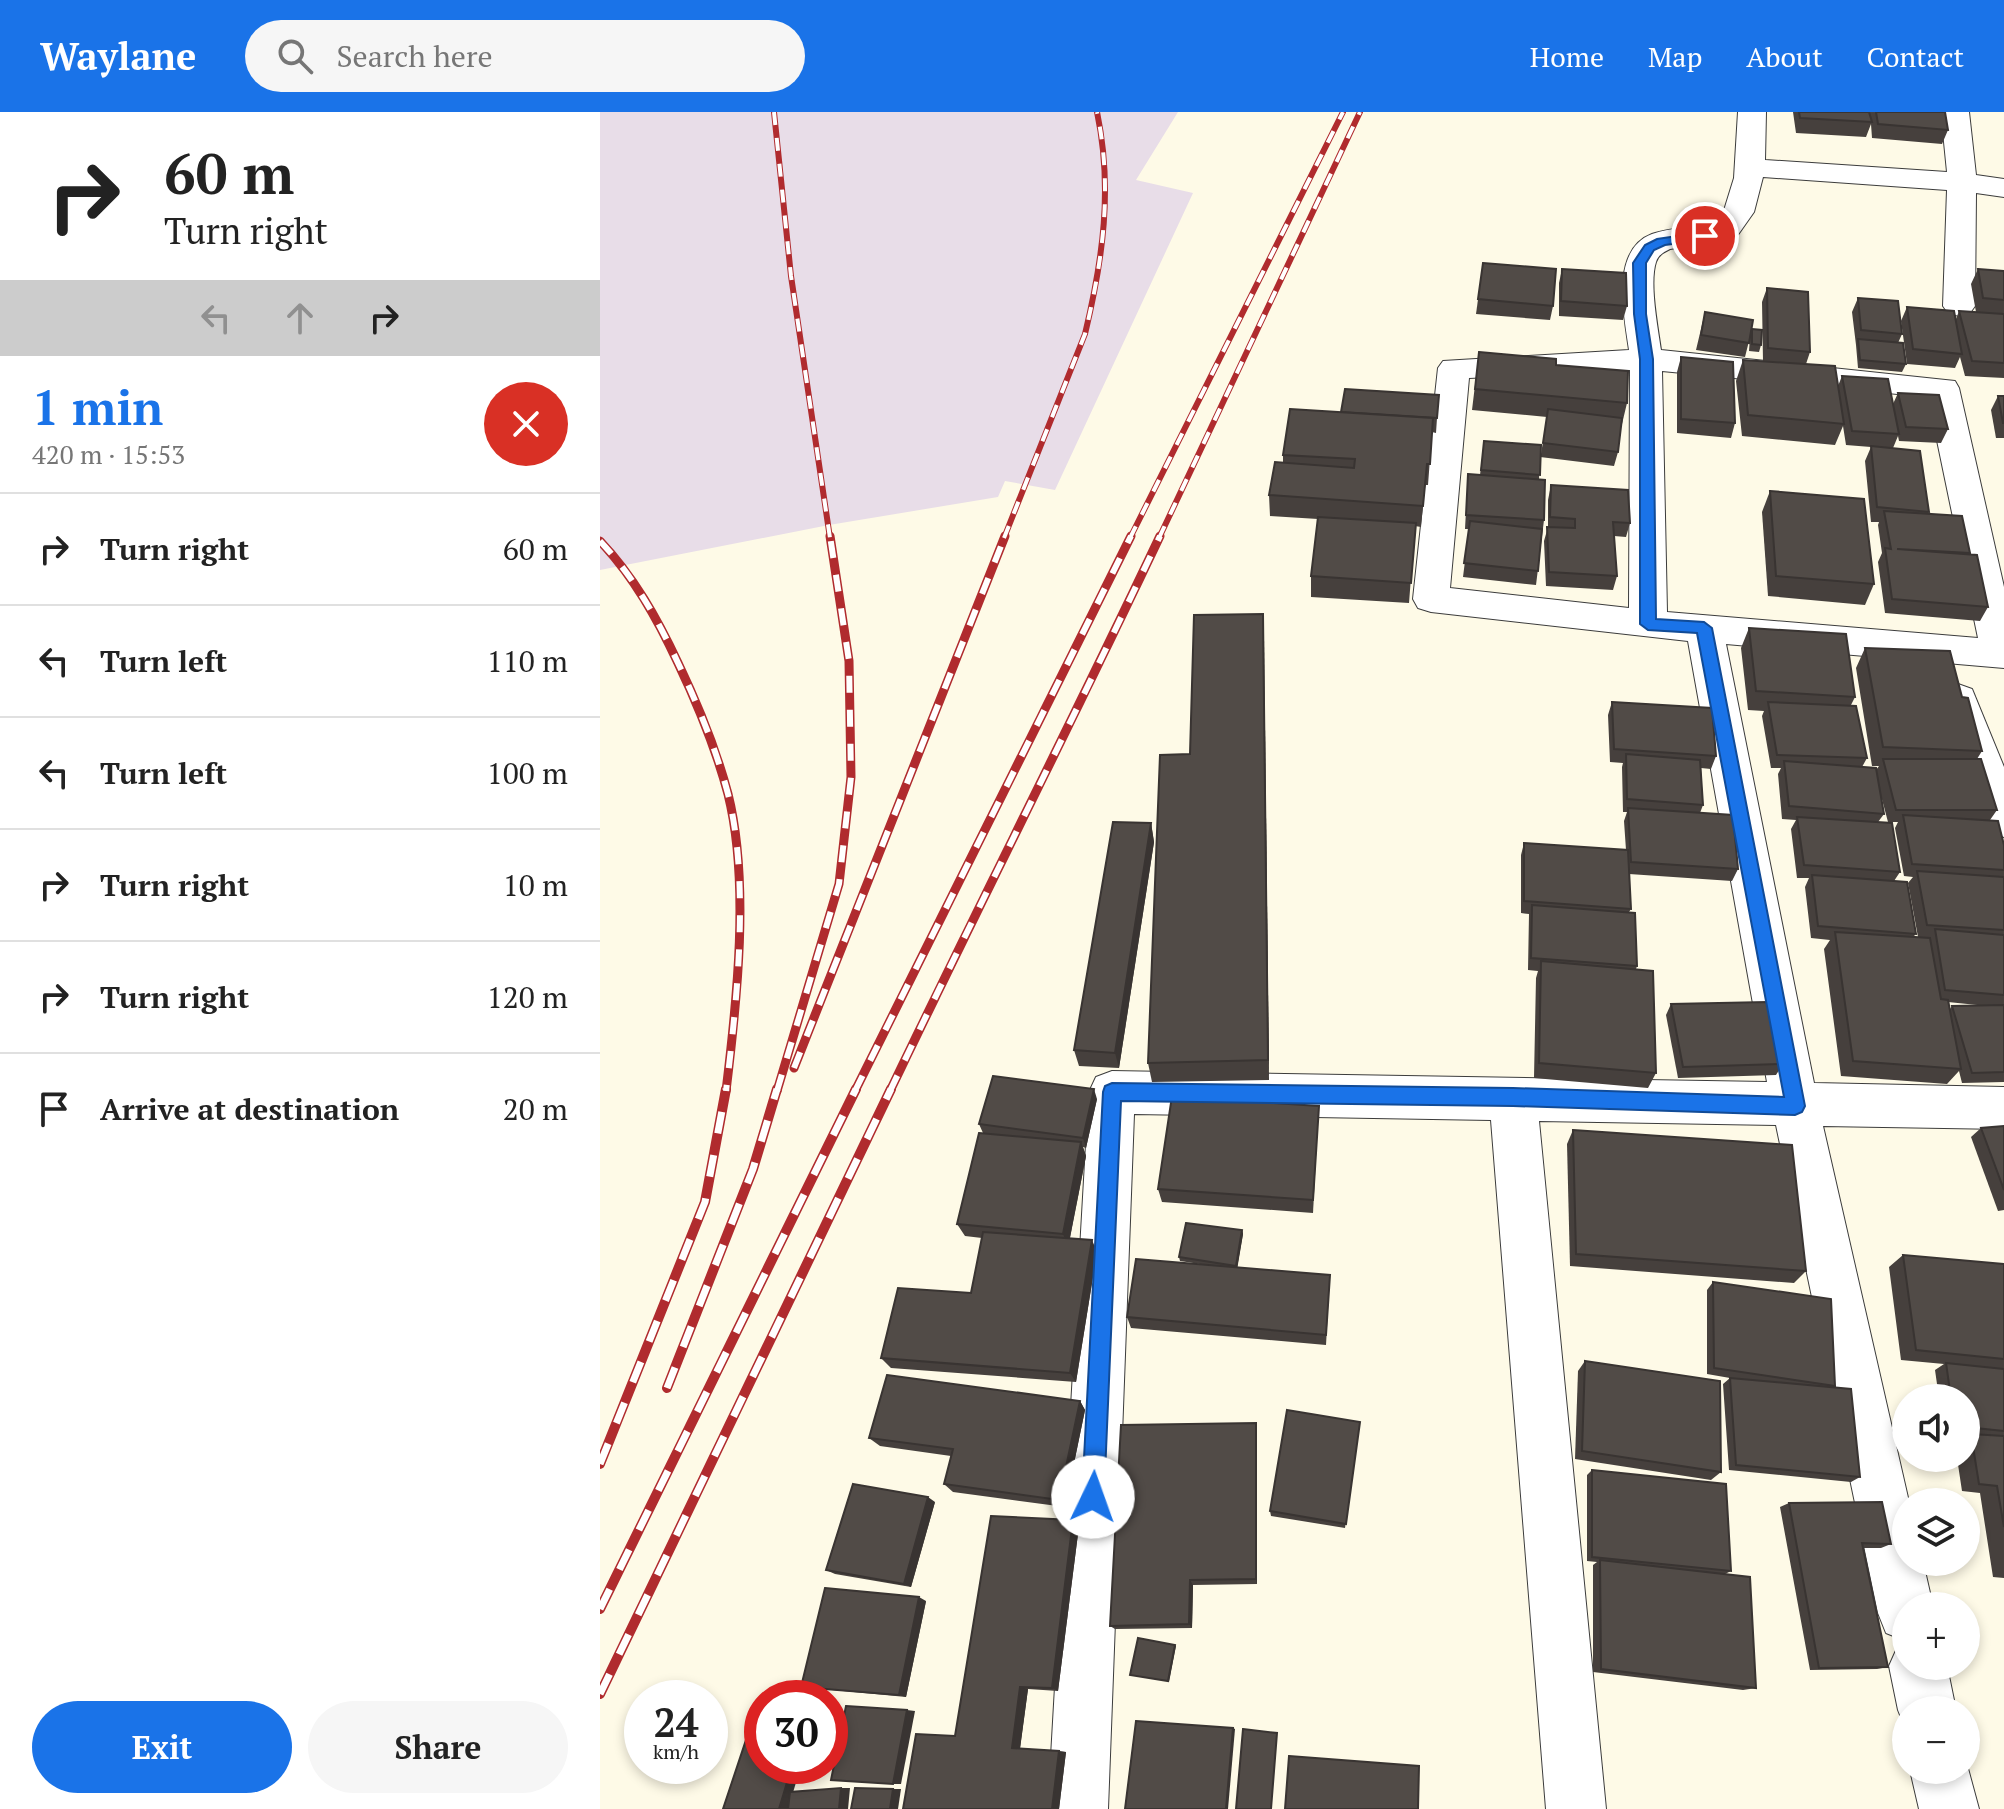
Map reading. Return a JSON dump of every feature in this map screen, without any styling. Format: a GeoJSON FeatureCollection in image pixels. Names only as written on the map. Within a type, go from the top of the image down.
{"type":"FeatureCollection","features":[{"type":"Feature","properties":{"kind":"street"},"geometry":{"type":"LineString","coordinates":[[1648,624],[1646,359],[1640,314],[1640,263],[1649,248],[1662,241],[1731,230],[1738,217],[1751,168],[1752,112]]}},
{"type":"Feature","properties":{"kind":"street"},"geometry":{"type":"LineString","coordinates":[[1955,112],[1962,182],[1959,306]]}},
{"type":"Feature","properties":{"kind":"street"},"geometry":{"type":"LineString","coordinates":[[1751,168],[1962,182],[2004,188]]}},
{"type":"Feature","properties":{"kind":"street"},"geometry":{"type":"LineString","coordinates":[[1646,359],[1943,388],[2002,654],[1648,624],[1431,599],[1454,368],[1646,359]]}},
{"type":"Feature","properties":{"kind":"street"},"geometry":{"type":"LineString","coordinates":[[1704,628],[1795,1106],[1901,1592]]}},
{"type":"Feature","properties":{"kind":"street"},"geometry":{"type":"LineString","coordinates":[[1939,649],[2004,820]]}},
{"type":"Feature","properties":{"kind":"street"},"geometry":{"type":"LineString","coordinates":[[1078,1809],[1112,1092],[2004,1108]]}},
{"type":"Feature","properties":{"kind":"street"},"geometry":{"type":"LineString","coordinates":[[1513,1097],[1576,1809]]}},
{"type":"Feature","properties":{"kind":"street"},"geometry":{"type":"LineString","coordinates":[[1943,1784],[1949,1809]]}},
{"type":"Feature","properties":{"kind":"shaded area"},"geometry":{"type":"Polygon","coordinates":[[[600,112],[1178,112],[1136,180],[1193,193],[1055,490],[1005,481],[998,497],[829,525],[600,570],[600,112]]]}},
{"type":"Feature","properties":{"kind":"building"},"geometry":{"type":"Polygon","coordinates":[[[1799,112],[1869,112],[1872,122],[1800,118],[1799,112]]]}},
{"type":"Feature","properties":{"kind":"building"},"geometry":{"type":"Polygon","coordinates":[[[1876,112],[1945,112],[1948,130],[1878,124],[1876,112]]]}},
{"type":"Feature","properties":{"kind":"building"},"geometry":{"type":"Polygon","coordinates":[[[1483,263],[1556,269],[1553,306],[1478,299],[1483,263]]]}},
{"type":"Feature","properties":{"kind":"building"},"geometry":{"type":"Polygon","coordinates":[[[1562,269],[1626,273],[1627,306],[1561,301],[1562,269]]]}},
{"type":"Feature","properties":{"kind":"building"},"geometry":{"type":"Polygon","coordinates":[[[1978,269],[2004,271],[2004,300],[1983,298],[1978,269]]]}},
{"type":"Feature","properties":{"kind":"building"},"geometry":{"type":"Polygon","coordinates":[[[1767,288],[1808,292],[1810,352],[1768,348],[1767,288]]]}},
{"type":"Feature","properties":{"kind":"building"},"geometry":{"type":"Polygon","coordinates":[[[1858,298],[1898,301],[1902,334],[1861,330],[1858,298]]]}},
{"type":"Feature","properties":{"kind":"building"},"geometry":{"type":"Polygon","coordinates":[[[1907,307],[1954,311],[1962,354],[1913,349],[1907,307]]]}},
{"type":"Feature","properties":{"kind":"building"},"geometry":{"type":"Polygon","coordinates":[[[1959,311],[2004,314],[2004,363],[1972,361],[1959,311]]]}},
{"type":"Feature","properties":{"kind":"building"},"geometry":{"type":"Polygon","coordinates":[[[1705,312],[1753,320],[1749,343],[1701,335],[1705,312]]]}},
{"type":"Feature","properties":{"kind":"building"},"geometry":{"type":"Polygon","coordinates":[[[1752,329],[1762,330],[1761,345],[1752,344],[1752,329]]]}},
{"type":"Feature","properties":{"kind":"building"},"geometry":{"type":"Polygon","coordinates":[[[1858,339],[1903,343],[1906,364],[1860,360],[1858,339]]]}},
{"type":"Feature","properties":{"kind":"building"},"geometry":{"type":"Polygon","coordinates":[[[1479,352],[1556,359],[1556,365],[1628,371],[1627,403],[1475,389],[1479,352]]]}},
{"type":"Feature","properties":{"kind":"building"},"geometry":{"type":"Polygon","coordinates":[[[1681,357],[1733,362],[1735,423],[1681,419],[1681,357]]]}},
{"type":"Feature","properties":{"kind":"building"},"geometry":{"type":"Polygon","coordinates":[[[1743,360],[1835,366],[1844,424],[1748,415],[1743,360]]]}},
{"type":"Feature","properties":{"kind":"building"},"geometry":{"type":"Polygon","coordinates":[[[1842,376],[1888,379],[1899,434],[1852,431],[1842,376]]]}},
{"type":"Feature","properties":{"kind":"building"},"geometry":{"type":"Polygon","coordinates":[[[1345,389],[1439,395],[1437,418],[1341,412],[1345,389]]]}},
{"type":"Feature","properties":{"kind":"building"},"geometry":{"type":"Polygon","coordinates":[[[1898,393],[1939,395],[1948,429],[1906,427],[1898,393]]]}},
{"type":"Feature","properties":{"kind":"building"},"geometry":{"type":"Polygon","coordinates":[[[1998,396],[2004,396],[2004,423],[2003,423],[1998,396]]]}},
{"type":"Feature","properties":{"kind":"building"},"geometry":{"type":"Polygon","coordinates":[[[1290,409],[1433,418],[1423,506],[1269,495],[1275,462],[1354,468],[1355,459],[1283,455],[1290,409]]]}},
{"type":"Feature","properties":{"kind":"building"},"geometry":{"type":"Polygon","coordinates":[[[1548,409],[1622,418],[1618,452],[1543,443],[1548,409]]]}},
{"type":"Feature","properties":{"kind":"building"},"geometry":{"type":"Polygon","coordinates":[[[1484,441],[1541,445],[1540,475],[1481,470],[1484,441]]]}},
{"type":"Feature","properties":{"kind":"building"},"geometry":{"type":"Polygon","coordinates":[[[1871,446],[1920,451],[1929,512],[1877,507],[1871,446]]]}},
{"type":"Feature","properties":{"kind":"building"},"geometry":{"type":"Polygon","coordinates":[[[1468,474],[1545,480],[1544,520],[1466,515],[1468,474]]]}},
{"type":"Feature","properties":{"kind":"building"},"geometry":{"type":"Polygon","coordinates":[[[1551,485],[1628,490],[1630,523],[1613,522],[1617,576],[1549,572],[1547,527],[1575,528],[1575,519],[1550,517],[1551,485]]]}},
{"type":"Feature","properties":{"kind":"building"},"geometry":{"type":"Polygon","coordinates":[[[1770,491],[1864,499],[1874,584],[1776,576],[1770,491]]]}},
{"type":"Feature","properties":{"kind":"building"},"geometry":{"type":"Polygon","coordinates":[[[1884,511],[1962,516],[1970,553],[1897,549],[1977,555],[1988,607],[1892,599],[1885,548],[1891,549],[1884,511]]]}},
{"type":"Feature","properties":{"kind":"building"},"geometry":{"type":"Polygon","coordinates":[[[1318,517],[1416,523],[1411,583],[1311,576],[1318,517]]]}},
{"type":"Feature","properties":{"kind":"building"},"geometry":{"type":"Polygon","coordinates":[[[1470,521],[1542,529],[1538,571],[1464,563],[1470,521]]]}},
{"type":"Feature","properties":{"kind":"building"},"geometry":{"type":"Polygon","coordinates":[[[1263,614],[1268,1060],[1148,1063],[1160,755],[1190,754],[1194,615],[1263,614]]]}},
{"type":"Feature","properties":{"kind":"building"},"geometry":{"type":"Polygon","coordinates":[[[1749,628],[1846,634],[1855,697],[1756,691],[1749,628]]]}},
{"type":"Feature","properties":{"kind":"building"},"geometry":{"type":"Polygon","coordinates":[[[1865,648],[1950,651],[1962,697],[1968,698],[1982,751],[1883,747],[1865,648]]]}},
{"type":"Feature","properties":{"kind":"building"},"geometry":{"type":"Polygon","coordinates":[[[1612,702],[1712,708],[1716,756],[1614,749],[1612,702]]]}},
{"type":"Feature","properties":{"kind":"building"},"geometry":{"type":"Polygon","coordinates":[[[1768,702],[1856,706],[1867,758],[1777,755],[1768,702]]]}},
{"type":"Feature","properties":{"kind":"building"},"geometry":{"type":"Polygon","coordinates":[[[1626,754],[1700,760],[1703,805],[1627,799],[1626,754]]]}},
{"type":"Feature","properties":{"kind":"building"},"geometry":{"type":"Polygon","coordinates":[[[1883,759],[1981,759],[1997,810],[1896,810],[1883,759]]]}},
{"type":"Feature","properties":{"kind":"building"},"geometry":{"type":"Polygon","coordinates":[[[1784,761],[1876,768],[1884,814],[1789,806],[1784,761]]]}},
{"type":"Feature","properties":{"kind":"building"},"geometry":{"type":"Polygon","coordinates":[[[1628,808],[1733,815],[1738,869],[1631,862],[1628,808]]]}},
{"type":"Feature","properties":{"kind":"building"},"geometry":{"type":"Polygon","coordinates":[[[1903,815],[1998,821],[2004,845],[2004,870],[1912,864],[1903,815]]]}},
{"type":"Feature","properties":{"kind":"building"},"geometry":{"type":"Polygon","coordinates":[[[1797,817],[1892,823],[1900,872],[1804,865],[1797,817]]]}},
{"type":"Feature","properties":{"kind":"building"},"geometry":{"type":"Polygon","coordinates":[[[1113,822],[1151,823],[1115,1053],[1074,1050],[1113,822]]]}},
{"type":"Feature","properties":{"kind":"building"},"geometry":{"type":"Polygon","coordinates":[[[1524,843],[1628,850],[1631,909],[1524,901],[1524,843]]]}},
{"type":"Feature","properties":{"kind":"building"},"geometry":{"type":"Polygon","coordinates":[[[1917,871],[2004,877],[2004,930],[1927,925],[1917,871]]]}},
{"type":"Feature","properties":{"kind":"building"},"geometry":{"type":"Polygon","coordinates":[[[1812,875],[1907,882],[1916,934],[1818,926],[1812,875]]]}},
{"type":"Feature","properties":{"kind":"building"},"geometry":{"type":"Polygon","coordinates":[[[1532,905],[1635,913],[1637,966],[1531,958],[1532,905]]]}},
{"type":"Feature","properties":{"kind":"building"},"geometry":{"type":"Polygon","coordinates":[[[1935,929],[2004,935],[2004,995],[1945,990],[1935,929]]]}},
{"type":"Feature","properties":{"kind":"building"},"geometry":{"type":"Polygon","coordinates":[[[1835,932],[1930,938],[1941,999],[1948,1000],[1961,1069],[1853,1061],[1835,932]]]}},
{"type":"Feature","properties":{"kind":"building"},"geometry":{"type":"Polygon","coordinates":[[[1541,961],[1653,971],[1656,1073],[1539,1063],[1541,961]]]}},
{"type":"Feature","properties":{"kind":"building"},"geometry":{"type":"Polygon","coordinates":[[[1767,1002],[1783,1064],[1683,1067],[1671,1004],[1767,1002]]]}},
{"type":"Feature","properties":{"kind":"building"},"geometry":{"type":"Polygon","coordinates":[[[2004,1005],[2004,1072],[1972,1073],[1952,1006],[2004,1005]]]}},
{"type":"Feature","properties":{"kind":"building"},"geometry":{"type":"Polygon","coordinates":[[[993,1076],[1094,1089],[1083,1138],[979,1124],[993,1076]]]}},
{"type":"Feature","properties":{"kind":"building"},"geometry":{"type":"Polygon","coordinates":[[[1172,1096],[1319,1106],[1313,1200],[1158,1189],[1172,1096]]]}},
{"type":"Feature","properties":{"kind":"building"},"geometry":{"type":"Polygon","coordinates":[[[2004,1126],[2004,1190],[1981,1128],[2004,1126]]]}},
{"type":"Feature","properties":{"kind":"building"},"geometry":{"type":"Polygon","coordinates":[[[1573,1130],[1792,1145],[1806,1271],[1576,1254],[1573,1130]]]}},
{"type":"Feature","properties":{"kind":"building"},"geometry":{"type":"Polygon","coordinates":[[[979,1133],[1081,1142],[1063,1234],[957,1224],[979,1133]]]}},
{"type":"Feature","properties":{"kind":"building"},"geometry":{"type":"Polygon","coordinates":[[[1186,1223],[1242,1230],[1236,1266],[1179,1257],[1186,1223]]]}},
{"type":"Feature","properties":{"kind":"building"},"geometry":{"type":"Polygon","coordinates":[[[983,1232],[1092,1240],[1070,1373],[881,1358],[898,1288],[971,1293],[983,1232]]]}},
{"type":"Feature","properties":{"kind":"building"},"geometry":{"type":"Polygon","coordinates":[[[1903,1255],[2004,1264],[2004,1359],[1916,1350],[1903,1255]]]}},
{"type":"Feature","properties":{"kind":"building"},"geometry":{"type":"Polygon","coordinates":[[[1136,1259],[1330,1275],[1326,1335],[1127,1317],[1136,1259]]]}},
{"type":"Feature","properties":{"kind":"building"},"geometry":{"type":"Polygon","coordinates":[[[1713,1282],[1831,1299],[1835,1386],[1714,1368],[1713,1282]]]}},
{"type":"Feature","properties":{"kind":"building"},"geometry":{"type":"Polygon","coordinates":[[[1585,1361],[1720,1381],[1721,1472],[1582,1451],[1585,1361]]]}},
{"type":"Feature","properties":{"kind":"building"},"geometry":{"type":"Polygon","coordinates":[[[1946,1363],[2004,1369],[2004,1431],[1980,1428],[1980,1384],[1949,1384],[1946,1363]]]}},
{"type":"Feature","properties":{"kind":"building"},"geometry":{"type":"Polygon","coordinates":[[[887,1375],[1080,1401],[1059,1500],[944,1484],[953,1449],[869,1438],[887,1375]]]}},
{"type":"Feature","properties":{"kind":"building"},"geometry":{"type":"Polygon","coordinates":[[[1730,1378],[1851,1389],[1860,1477],[1736,1465],[1730,1378]]]}},
{"type":"Feature","properties":{"kind":"building"},"geometry":{"type":"Polygon","coordinates":[[[1287,1410],[1360,1422],[1346,1524],[1270,1511],[1287,1410]]]}},
{"type":"Feature","properties":{"kind":"building"},"geometry":{"type":"Polygon","coordinates":[[[1256,1423],[1256,1579],[1190,1580],[1189,1624],[1110,1626],[1121,1425],[1256,1423]]]}},
{"type":"Feature","properties":{"kind":"building"},"geometry":{"type":"Polygon","coordinates":[[[1980,1435],[2004,1436],[2004,1527],[1997,1486],[1979,1484],[1980,1435]]]}},
{"type":"Feature","properties":{"kind":"building"},"geometry":{"type":"Polygon","coordinates":[[[1592,1470],[1726,1484],[1731,1571],[1592,1557],[1592,1470]]]}},
{"type":"Feature","properties":{"kind":"building"},"geometry":{"type":"Polygon","coordinates":[[[853,1484],[928,1497],[904,1584],[826,1570],[853,1484]]]}},
{"type":"Feature","properties":{"kind":"building"},"geometry":{"type":"Polygon","coordinates":[[[1882,1502],[1891,1544],[1862,1543],[1888,1667],[1819,1668],[1789,1503],[1882,1502]]]}},
{"type":"Feature","properties":{"kind":"building"},"geometry":{"type":"Polygon","coordinates":[[[991,1516],[1073,1520],[1052,1688],[1020,1687],[1012,1748],[1059,1751],[1052,1809],[903,1809],[916,1734],[955,1736],[991,1516]]]}},
{"type":"Feature","properties":{"kind":"building"},"geometry":{"type":"Polygon","coordinates":[[[1600,1560],[1750,1577],[1756,1688],[1601,1669],[1600,1560]]]}},
{"type":"Feature","properties":{"kind":"building"},"geometry":{"type":"Polygon","coordinates":[[[825,1588],[919,1597],[899,1695],[848,1691],[848,1680],[803,1680],[825,1588]]]}},
{"type":"Feature","properties":{"kind":"building"},"geometry":{"type":"Polygon","coordinates":[[[1138,1638],[1175,1645],[1168,1681],[1130,1675],[1138,1638]]]}},
{"type":"Feature","properties":{"kind":"building"},"geometry":{"type":"Polygon","coordinates":[[[848,1706],[907,1710],[893,1784],[848,1781],[848,1706]]]}},
{"type":"Feature","properties":{"kind":"building"},"geometry":{"type":"Polygon","coordinates":[[[1136,1721],[1233,1728],[1226,1809],[1125,1809],[1136,1721]]]}},
{"type":"Feature","properties":{"kind":"building"},"geometry":{"type":"Polygon","coordinates":[[[1243,1729],[1277,1733],[1271,1809],[1236,1809],[1243,1729]]]}},
{"type":"Feature","properties":{"kind":"building"},"geometry":{"type":"Polygon","coordinates":[[[744,1746],[744,1784],[787,1784],[779,1809],[723,1809],[744,1746]]]}},
{"type":"Feature","properties":{"kind":"building"},"geometry":{"type":"Polygon","coordinates":[[[1289,1756],[1419,1766],[1418,1809],[1285,1809],[1289,1756]]]}},
{"type":"Feature","properties":{"kind":"building"},"geometry":{"type":"Polygon","coordinates":[[[841,1788],[839,1809],[788,1809],[790,1792],[841,1788]]]}},
{"type":"Feature","properties":{"kind":"building"},"geometry":{"type":"Polygon","coordinates":[[[855,1788],[893,1789],[890,1809],[851,1809],[855,1788]]]}},
{"type":"Feature","properties":{"kind":"railway"},"geometry":{"type":"LineString","coordinates":[[774,112],[791,276],[830,538]]}},
{"type":"Feature","properties":{"kind":"railway"},"geometry":{"type":"LineString","coordinates":[[1004,538],[1085,334],[1104,223],[1104,168],[1097,112]]}},
{"type":"Feature","properties":{"kind":"railway"},"geometry":{"type":"LineString","coordinates":[[1131,536],[1343,112]]}},
{"type":"Feature","properties":{"kind":"railway"},"geometry":{"type":"LineString","coordinates":[[1159,538],[1360,112]]}},
{"type":"Feature","properties":{"kind":"railway"},"geometry":{"type":"LineString","coordinates":[[777,1091],[839,884],[851,777],[849,661],[830,536]]}},
{"type":"Feature","properties":{"kind":"railway"},"geometry":{"type":"LineString","coordinates":[[794,1068],[1005,536]]}},
{"type":"Feature","properties":{"kind":"railway"},"geometry":{"type":"LineString","coordinates":[[855,1091],[1131,536]]}},
{"type":"Feature","properties":{"kind":"railway"},"geometry":{"type":"LineString","coordinates":[[890,1091],[1160,536]]}},
{"type":"Feature","properties":{"kind":"railway"},"geometry":{"type":"LineString","coordinates":[[600,541],[634,584],[670,646],[706,727],[728,794],[735,828],[740,903],[737,981],[726,1091]]}},
{"type":"Feature","properties":{"kind":"railway"},"geometry":{"type":"LineString","coordinates":[[600,1464],[705,1202],[726,1089]]}},
{"type":"Feature","properties":{"kind":"railway"},"geometry":{"type":"LineString","coordinates":[[667,1388],[753,1169],[777,1089]]}},
{"type":"Feature","properties":{"kind":"railway"},"geometry":{"type":"LineString","coordinates":[[600,1609],[856,1089]]}},
{"type":"Feature","properties":{"kind":"railway"},"geometry":{"type":"LineString","coordinates":[[600,1694],[891,1089]]}},
{"type":"Feature","properties":{"kind":"route"},"geometry":{"type":"LineString","coordinates":[[1093,1497],[1112,1092],[1513,1097],[1795,1106],[1704,628],[1648,624],[1646,359],[1640,314],[1640,263],[1649,248],[1662,241],[1705,236]]}}]}
